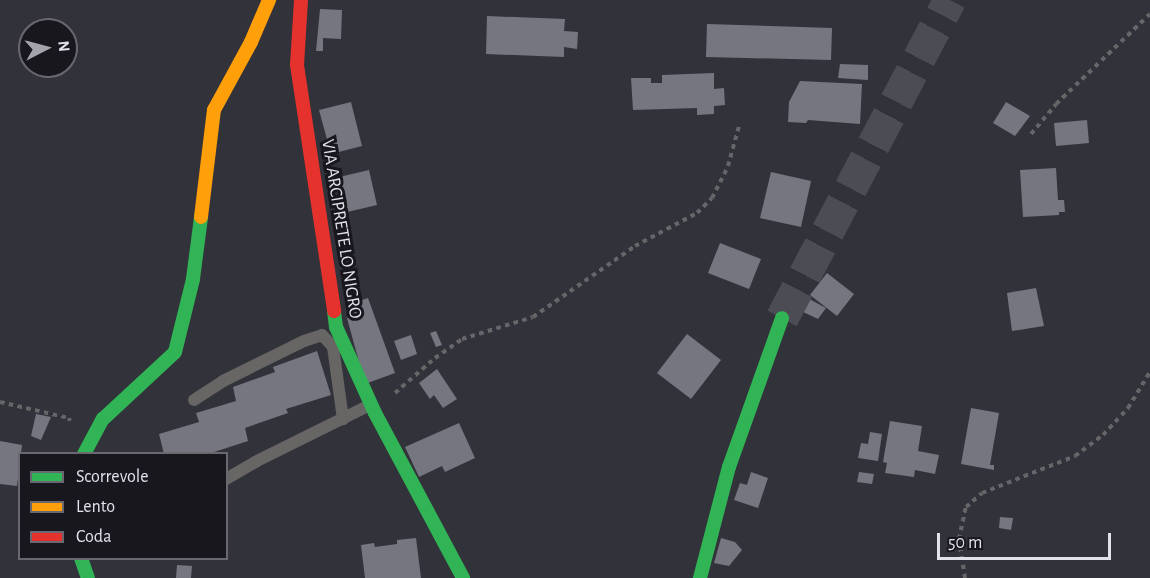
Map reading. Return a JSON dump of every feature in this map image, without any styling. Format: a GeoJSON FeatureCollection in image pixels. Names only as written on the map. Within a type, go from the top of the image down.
{"type":"FeatureCollection","features":[{"type":"Feature","properties":{"kind":"street"},"geometry":{"type":"LineString","coordinates":[[85,452],[103,419],[176,352],[193,279],[214,110],[269,0]]}},
{"type":"Feature","properties":{"kind":"street","name":"VIA ARCIPRETE LO NIGRO"},"geometry":{"type":"LineString","coordinates":[[301,0],[297,65],[336,327],[373,409],[463,578]]}},
{"type":"Feature","properties":{"kind":"street"},"geometry":{"type":"LineString","coordinates":[[700,578],[729,467],[782,318]]}},
{"type":"Feature","properties":{"kind":"street"},"geometry":{"type":"LineString","coordinates":[[82,560],[88,578]]}},
{"type":"Feature","properties":{"kind":"lane"},"geometry":{"type":"LineString","coordinates":[[194,400],[223,381],[304,341],[322,335],[333,347],[343,419]]}},
{"type":"Feature","properties":{"kind":"lane"},"geometry":{"type":"LineString","coordinates":[[228,478],[343,419],[373,409]]}},
{"type":"Feature","properties":{"kind":"path"},"geometry":{"type":"LineString","coordinates":[[1031,134],[1056,104],[1150,14]]}},
{"type":"Feature","properties":{"kind":"path"},"geometry":{"type":"LineString","coordinates":[[373,409],[462,339],[533,317],[635,246],[697,213],[712,198],[728,166],[739,126]]}},
{"type":"Feature","properties":{"kind":"path"},"geometry":{"type":"LineString","coordinates":[[965,578],[959,539],[966,507],[982,493],[1075,456],[1103,435],[1128,408],[1150,372]]}},
{"type":"Feature","properties":{"kind":"path"},"geometry":{"type":"LineString","coordinates":[[0,402],[69,418],[73,426]]}},
{"type":"Feature","properties":{"kind":"building"},"geometry":{"type":"Polygon","coordinates":[[[320,9],[342,10],[341,39],[323,38],[323,51],[316,51],[320,9]]]}},
{"type":"Feature","properties":{"kind":"building"},"geometry":{"type":"Polygon","coordinates":[[[487,16],[565,19],[564,31],[578,32],[577,49],[564,47],[564,57],[486,54],[487,16]]]}},
{"type":"Feature","properties":{"kind":"building"},"geometry":{"type":"Polygon","coordinates":[[[707,24],[832,28],[831,60],[706,57],[707,24]]]}},
{"type":"Feature","properties":{"kind":"building"},"geometry":{"type":"Polygon","coordinates":[[[840,64],[868,65],[868,80],[838,78],[840,64]]]}},
{"type":"Feature","properties":{"kind":"building"},"geometry":{"type":"Polygon","coordinates":[[[714,73],[714,89],[724,88],[725,105],[714,106],[714,114],[697,115],[697,108],[633,110],[631,78],[651,78],[651,83],[662,83],[662,75],[714,73]]]}},
{"type":"Feature","properties":{"kind":"building"},"geometry":{"type":"Polygon","coordinates":[[[800,81],[862,84],[860,124],[808,120],[806,123],[788,122],[789,102],[800,81]]]}},
{"type":"Feature","properties":{"kind":"building"},"geometry":{"type":"Polygon","coordinates":[[[351,102],[362,146],[331,154],[319,110],[351,102]]]}},
{"type":"Feature","properties":{"kind":"building"},"geometry":{"type":"Polygon","coordinates":[[[1006,102],[1030,116],[1015,136],[993,123],[1006,102]]]}},
{"type":"Feature","properties":{"kind":"building"},"geometry":{"type":"Polygon","coordinates":[[[1087,120],[1089,143],[1056,146],[1054,123],[1087,120]]]}},
{"type":"Feature","properties":{"kind":"building"},"geometry":{"type":"Polygon","coordinates":[[[1056,168],[1058,200],[1064,200],[1065,212],[1059,212],[1059,215],[1023,217],[1020,170],[1056,168]]]}},
{"type":"Feature","properties":{"kind":"building"},"geometry":{"type":"Polygon","coordinates":[[[369,170],[377,205],[343,213],[335,178],[369,170]]]}},
{"type":"Feature","properties":{"kind":"building"},"geometry":{"type":"Polygon","coordinates":[[[771,172],[811,181],[801,227],[760,218],[771,172]]]}},
{"type":"Feature","properties":{"kind":"building"},"geometry":{"type":"Polygon","coordinates":[[[720,243],[761,259],[749,289],[708,273],[720,243]]]}},
{"type":"Feature","properties":{"kind":"building"},"geometry":{"type":"Polygon","coordinates":[[[827,273],[854,294],[837,316],[810,295],[827,273]]]}},
{"type":"Feature","properties":{"kind":"building"},"geometry":{"type":"Polygon","coordinates":[[[789,288],[826,308],[818,319],[799,310],[797,315],[774,302],[789,288]]]}},
{"type":"Feature","properties":{"kind":"building"},"geometry":{"type":"Polygon","coordinates":[[[1036,288],[1044,326],[1012,331],[1007,293],[1036,288]]]}},
{"type":"Feature","properties":{"kind":"building"},"geometry":{"type":"Polygon","coordinates":[[[368,298],[395,373],[365,384],[347,318],[354,315],[350,304],[368,298]]]}},
{"type":"Feature","properties":{"kind":"building"},"geometry":{"type":"Polygon","coordinates":[[[436,331],[442,345],[436,347],[430,333],[436,331]]]}},
{"type":"Feature","properties":{"kind":"building"},"geometry":{"type":"Polygon","coordinates":[[[687,334],[721,360],[691,399],[657,373],[687,334]]]}},
{"type":"Feature","properties":{"kind":"building"},"geometry":{"type":"Polygon","coordinates":[[[411,335],[417,354],[401,360],[394,341],[411,335]]]}},
{"type":"Feature","properties":{"kind":"building"},"geometry":{"type":"Polygon","coordinates":[[[317,351],[331,395],[286,409],[288,413],[245,428],[248,441],[214,452],[164,452],[159,434],[199,422],[196,413],[236,401],[233,387],[275,372],[273,367],[317,351]]]}},
{"type":"Feature","properties":{"kind":"building"},"geometry":{"type":"Polygon","coordinates":[[[437,369],[457,399],[443,408],[434,395],[430,399],[419,383],[437,369]]]}},
{"type":"Feature","properties":{"kind":"building"},"geometry":{"type":"Polygon","coordinates":[[[971,408],[999,413],[990,465],[994,465],[994,470],[961,464],[971,408]]]}},
{"type":"Feature","properties":{"kind":"building"},"geometry":{"type":"Polygon","coordinates":[[[36,414],[51,417],[41,440],[31,436],[36,414]]]}},
{"type":"Feature","properties":{"kind":"building"},"geometry":{"type":"Polygon","coordinates":[[[890,421],[922,426],[918,451],[939,455],[935,474],[915,470],[914,477],[885,473],[887,463],[883,462],[890,421]]]}},
{"type":"Feature","properties":{"kind":"building"},"geometry":{"type":"Polygon","coordinates":[[[459,423],[475,458],[445,472],[442,466],[419,477],[405,447],[459,423]]]}},
{"type":"Feature","properties":{"kind":"building"},"geometry":{"type":"Polygon","coordinates":[[[870,432],[882,434],[878,461],[858,458],[861,443],[868,444],[870,432]]]}},
{"type":"Feature","properties":{"kind":"building"},"geometry":{"type":"Polygon","coordinates":[[[0,441],[22,445],[21,452],[18,452],[17,486],[0,484],[0,441]]]}},
{"type":"Feature","properties":{"kind":"building"},"geometry":{"type":"Polygon","coordinates":[[[751,472],[768,478],[758,508],[734,500],[740,483],[747,485],[751,472]]]}},
{"type":"Feature","properties":{"kind":"building"},"geometry":{"type":"Polygon","coordinates":[[[859,472],[874,474],[872,484],[857,482],[859,472]]]}},
{"type":"Feature","properties":{"kind":"building"},"geometry":{"type":"Polygon","coordinates":[[[1000,517],[1013,518],[1011,530],[999,528],[1000,517]]]}},
{"type":"Feature","properties":{"kind":"building"},"geometry":{"type":"Polygon","coordinates":[[[416,538],[421,578],[365,578],[361,545],[374,543],[375,547],[397,544],[397,540],[416,538]]]}},
{"type":"Feature","properties":{"kind":"building"},"geometry":{"type":"Polygon","coordinates":[[[721,538],[735,542],[742,550],[729,566],[714,563],[721,538]]]}},
{"type":"Feature","properties":{"kind":"building"},"geometry":{"type":"Polygon","coordinates":[[[177,565],[192,566],[191,578],[176,578],[177,565]]]}},
{"type":"Feature","properties":{"kind":"tunnel"},"geometry":{"type":"LineString","coordinates":[[782,318],[950,0]]}},
{"type":"Feature","properties":{"kind":"traffic: fast"},"geometry":{"type":"LineString","coordinates":[[85,452],[103,419],[175,352],[193,279],[201,217]]}},
{"type":"Feature","properties":{"kind":"traffic: fast"},"geometry":{"type":"LineString","coordinates":[[334,311],[336,327],[375,413],[463,578]]}},
{"type":"Feature","properties":{"kind":"traffic: fast"},"geometry":{"type":"LineString","coordinates":[[700,578],[729,467],[782,318]]}},
{"type":"Feature","properties":{"kind":"traffic: fast"},"geometry":{"type":"LineString","coordinates":[[82,560],[88,578]]}},
{"type":"Feature","properties":{"kind":"traffic: slow"},"geometry":{"type":"LineString","coordinates":[[201,217],[214,110],[251,42],[269,0]]}},
{"type":"Feature","properties":{"kind":"traffic: jam"},"geometry":{"type":"LineString","coordinates":[[301,0],[297,65],[334,311]]}}]}
